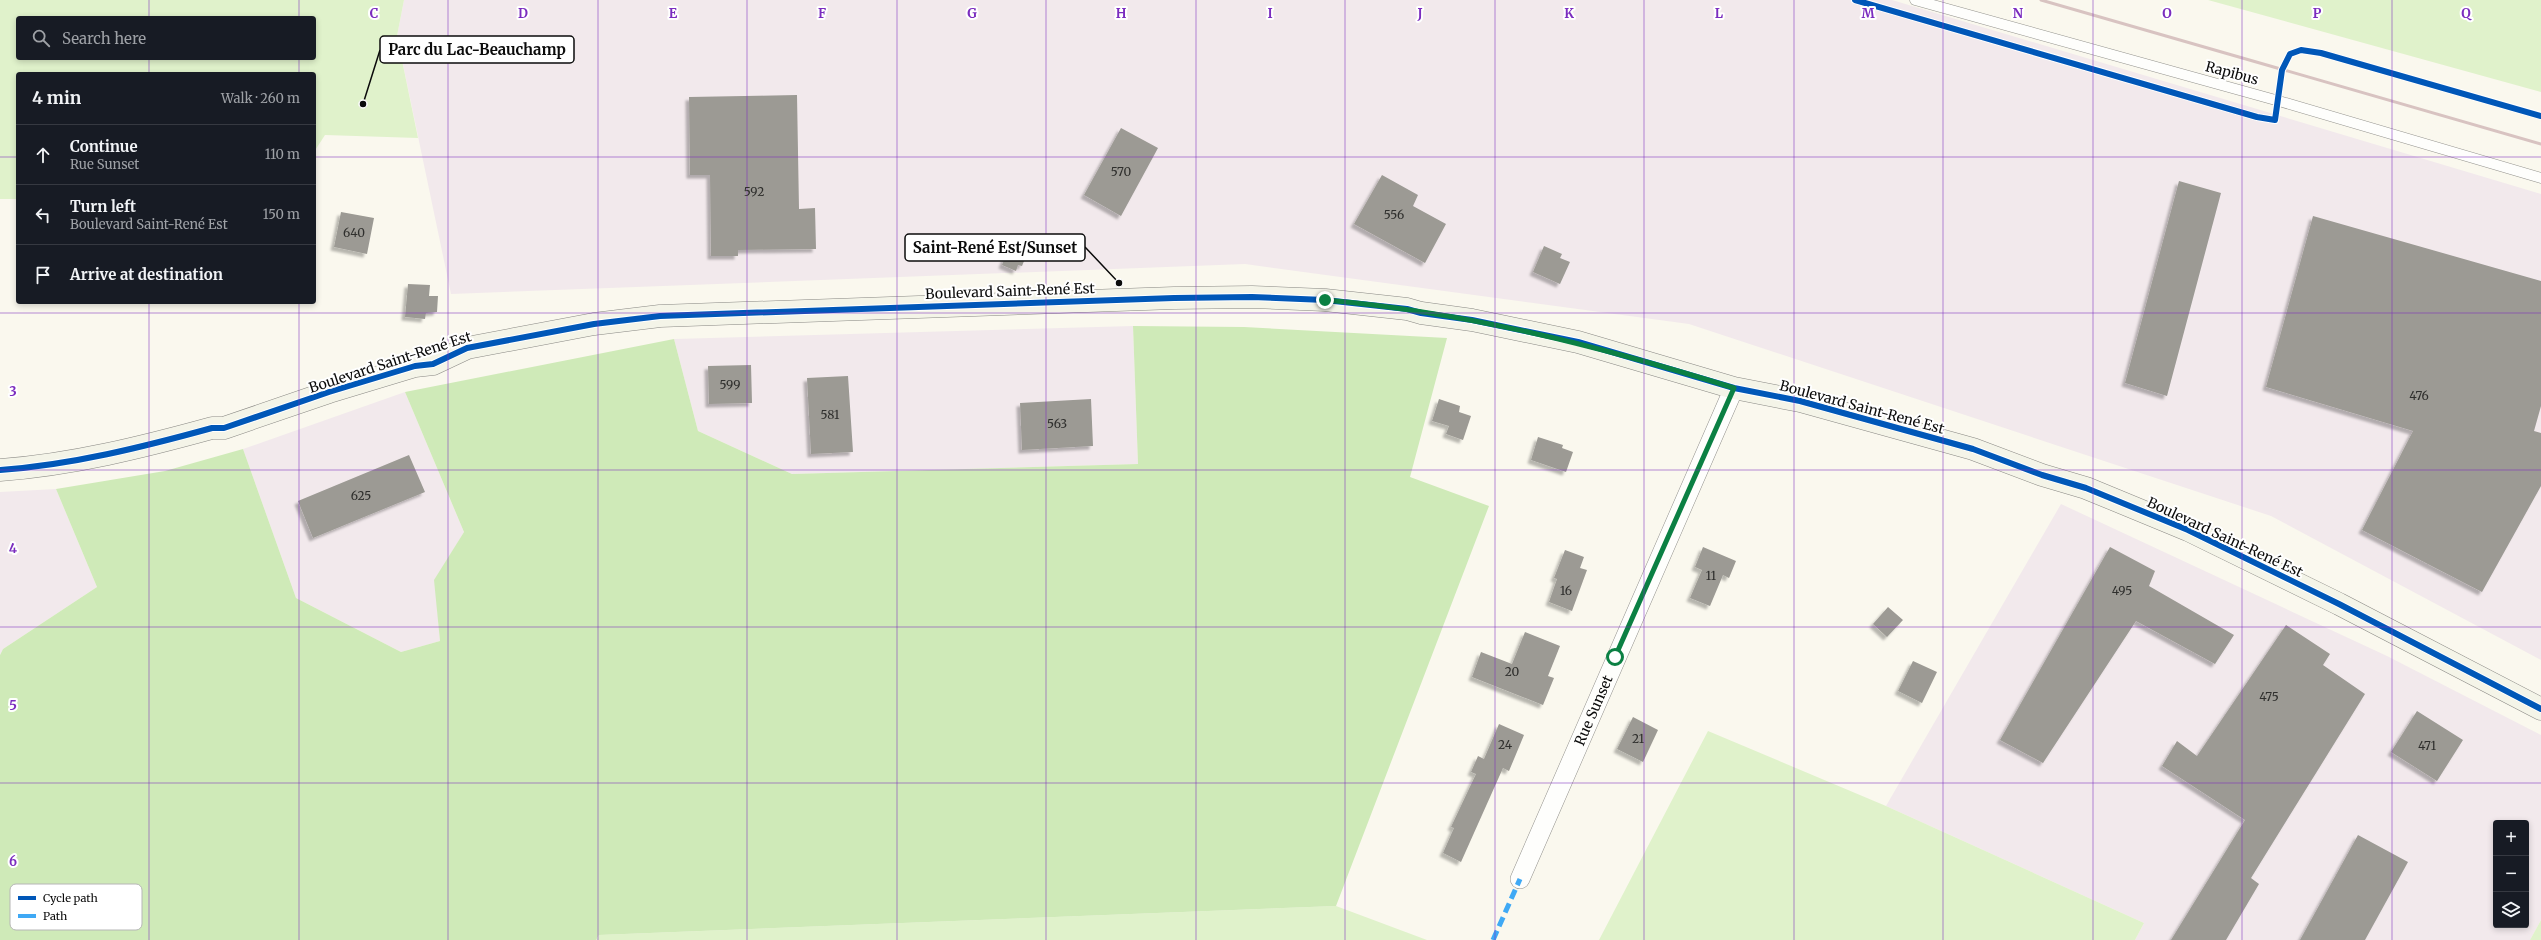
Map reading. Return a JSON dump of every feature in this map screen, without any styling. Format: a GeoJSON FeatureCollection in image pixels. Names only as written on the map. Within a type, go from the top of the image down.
{"type":"FeatureCollection","features":[{"type":"Feature","properties":{"kind":"street","name":"Boulevard Saint-René Est"},"geometry":{"type":"LineString","coordinates":[[0,470],[24,468],[117,451],[212,428],[224,428],[329,392],[415,366],[433,364],[467,348],[594,324],[700,314],[1174,298],[1252,297],[1325,300],[1407,309],[1421,313],[1465,319],[1578,342],[1734,388],[1800,401],[1973,449],[2042,475],[2086,488],[2188,530],[2339,604],[2541,709]]}},
{"type":"Feature","properties":{"kind":"street","name":"Rue Sunset"},"geometry":{"type":"LineString","coordinates":[[1520,879],[1734,388]]}},
{"type":"Feature","properties":{"kind":"lane","name":"Rapibus"},"geometry":{"type":"LineString","coordinates":[[1915,0],[2279,101],[2541,178]]}},
{"type":"Feature","properties":{"kind":"shaded area"},"geometry":{"type":"Polygon","coordinates":[[[404,0],[1892,0],[2541,194],[2541,660],[2271,516],[1689,324],[1245,264],[451,294],[397,36],[404,0]]]}},
{"type":"Feature","properties":{"kind":"shaded area"},"geometry":{"type":"Polygon","coordinates":[[[1133,326],[1138,464],[792,474],[698,431],[674,339],[1133,326]]]}},
{"type":"Feature","properties":{"kind":"shaded area"},"geometry":{"type":"Polygon","coordinates":[[[405,392],[464,532],[435,580],[440,641],[401,652],[296,598],[243,449],[405,392]]]}},
{"type":"Feature","properties":{"kind":"shaded area"},"geometry":{"type":"Polygon","coordinates":[[[56,489],[97,587],[3,649],[0,655],[0,492],[56,489]]]}},
{"type":"Feature","properties":{"kind":"shaded area"},"geometry":{"type":"Polygon","coordinates":[[[2061,504],[2387,656],[2541,735],[2541,920],[2530,940],[2135,940],[2144,923],[1886,806],[2061,504]]]}},
{"type":"Feature","properties":{"kind":"green space"},"geometry":{"type":"Polygon","coordinates":[[[0,0],[404,0],[397,36],[418,138],[325,135],[316,149],[316,72],[16,72],[16,199],[0,199],[0,0]]]}},
{"type":"Feature","properties":{"kind":"green space"},"geometry":{"type":"Polygon","coordinates":[[[2208,0],[2541,0],[2541,92],[2208,0]]]}},
{"type":"Feature","properties":{"kind":"green space"},"geometry":{"type":"Polygon","coordinates":[[[1133,326],[1244,327],[1447,338],[1410,477],[1489,506],[1336,906],[599,935],[596,940],[0,940],[0,655],[3,649],[97,587],[56,489],[165,471],[243,449],[296,598],[401,652],[440,641],[434,580],[464,532],[405,392],[674,339],[698,431],[792,474],[1138,464],[1133,326]]]}},
{"type":"Feature","properties":{"kind":"green space"},"geometry":{"type":"Polygon","coordinates":[[[1708,731],[1886,806],[2144,923],[2135,940],[1599,940],[1708,731]]]}},
{"type":"Feature","properties":{"kind":"green space"},"geometry":{"type":"Polygon","coordinates":[[[1336,906],[1427,940],[596,940],[599,935],[1336,906]]]}},
{"type":"Feature","properties":{"kind":"green space"},"geometry":{"type":"Polygon","coordinates":[[[2541,920],[2541,940],[2530,940],[2541,920]]]}},
{"type":"Feature","properties":{"kind":"building"},"geometry":{"type":"Polygon","coordinates":[[[797,95],[799,209],[815,208],[816,249],[738,250],[738,256],[711,256],[710,175],[690,175],[689,97],[797,95]]]}},
{"type":"Feature","properties":{"kind":"building"},"geometry":{"type":"Polygon","coordinates":[[[1121,128],[1158,148],[1121,216],[1084,195],[1121,128]]]}},
{"type":"Feature","properties":{"kind":"building"},"geometry":{"type":"Polygon","coordinates":[[[1382,175],[1418,195],[1413,206],[1446,224],[1425,263],[1354,224],[1382,175]]]}},
{"type":"Feature","properties":{"kind":"building"},"geometry":{"type":"Polygon","coordinates":[[[2179,181],[2221,193],[2167,396],[2125,383],[2179,181]]]}},
{"type":"Feature","properties":{"kind":"building"},"geometry":{"type":"Polygon","coordinates":[[[341,212],[374,218],[367,254],[334,247],[341,212]]]}},
{"type":"Feature","properties":{"kind":"building"},"geometry":{"type":"Polygon","coordinates":[[[2313,216],[2541,281],[2541,406],[2534,431],[2541,433],[2541,486],[2482,592],[2362,530],[2413,431],[2266,387],[2313,216]]]}},
{"type":"Feature","properties":{"kind":"building"},"geometry":{"type":"Polygon","coordinates":[[[1012,239],[1030,246],[1022,266],[1018,265],[1016,271],[1002,265],[1012,239]]]}},
{"type":"Feature","properties":{"kind":"building"},"geometry":{"type":"Polygon","coordinates":[[[1544,246],[1562,254],[1560,258],[1570,262],[1560,284],[1533,272],[1544,246]]]}},
{"type":"Feature","properties":{"kind":"building"},"geometry":{"type":"Polygon","coordinates":[[[408,284],[430,285],[429,296],[438,296],[437,312],[426,313],[425,319],[405,317],[408,284]]]}},
{"type":"Feature","properties":{"kind":"building"},"geometry":{"type":"Polygon","coordinates":[[[751,365],[752,403],[709,404],[708,366],[751,365]]]}},
{"type":"Feature","properties":{"kind":"building"},"geometry":{"type":"Polygon","coordinates":[[[848,376],[853,452],[811,454],[807,378],[848,376]]]}},
{"type":"Feature","properties":{"kind":"building"},"geometry":{"type":"Polygon","coordinates":[[[1091,399],[1093,446],[1022,450],[1020,403],[1091,399]]]}},
{"type":"Feature","properties":{"kind":"building"},"geometry":{"type":"Polygon","coordinates":[[[1439,399],[1460,406],[1459,412],[1471,416],[1463,440],[1446,434],[1449,426],[1432,421],[1439,399]]]}},
{"type":"Feature","properties":{"kind":"building"},"geometry":{"type":"Polygon","coordinates":[[[1538,437],[1563,445],[1562,448],[1573,452],[1566,472],[1531,460],[1538,437]]]}},
{"type":"Feature","properties":{"kind":"building"},"geometry":{"type":"Polygon","coordinates":[[[409,455],[425,492],[313,538],[298,501],[409,455]]]}},
{"type":"Feature","properties":{"kind":"building"},"geometry":{"type":"Polygon","coordinates":[[[1703,547],[1736,561],[1729,578],[1723,575],[1710,606],[1690,598],[1702,570],[1695,567],[1703,547]]]}},
{"type":"Feature","properties":{"kind":"building"},"geometry":{"type":"Polygon","coordinates":[[[2110,547],[2155,571],[2149,586],[2234,635],[2215,664],[2136,621],[2043,763],[2000,740],[2110,547]]]}},
{"type":"Feature","properties":{"kind":"building"},"geometry":{"type":"Polygon","coordinates":[[[1565,550],[1584,557],[1580,568],[1587,570],[1572,611],[1549,602],[1557,579],[1554,578],[1565,550]]]}},
{"type":"Feature","properties":{"kind":"building"},"geometry":{"type":"Polygon","coordinates":[[[1888,607],[1903,620],[1887,637],[1873,624],[1888,607]]]}},
{"type":"Feature","properties":{"kind":"building"},"geometry":{"type":"Polygon","coordinates":[[[2286,625],[2330,654],[2323,665],[2365,694],[2251,878],[2259,884],[2226,940],[2171,940],[2245,820],[2162,766],[2177,741],[2197,756],[2286,625]]]}},
{"type":"Feature","properties":{"kind":"building"},"geometry":{"type":"Polygon","coordinates":[[[1525,632],[1560,646],[1548,676],[1554,678],[1543,705],[1472,677],[1481,652],[1512,664],[1525,632]]]}},
{"type":"Feature","properties":{"kind":"building"},"geometry":{"type":"Polygon","coordinates":[[[1913,661],[1937,672],[1922,703],[1898,691],[1913,661]]]}},
{"type":"Feature","properties":{"kind":"building"},"geometry":{"type":"Polygon","coordinates":[[[2417,711],[2463,740],[2437,781],[2391,752],[2417,711]]]}},
{"type":"Feature","properties":{"kind":"building"},"geometry":{"type":"Polygon","coordinates":[[[1633,717],[1658,730],[1643,762],[1617,749],[1633,717]]]}},
{"type":"Feature","properties":{"kind":"building"},"geometry":{"type":"Polygon","coordinates":[[[1499,724],[1524,735],[1509,771],[1503,768],[1461,862],[1443,853],[1454,828],[1451,827],[1476,774],[1471,772],[1478,756],[1484,759],[1499,724]]]}},
{"type":"Feature","properties":{"kind":"building"},"geometry":{"type":"Polygon","coordinates":[[[2358,835],[2408,862],[2365,940],[2300,940],[2358,835]]]}},
{"type":"Feature","properties":{"kind":"railway"},"geometry":{"type":"LineString","coordinates":[[2041,0],[2541,144]]}},
{"type":"Feature","properties":{"kind":"marked path"},"geometry":{"type":"LineString","coordinates":[[1493,940],[1520,879]]}},
{"type":"Feature","properties":{"kind":"cycle path"},"geometry":{"type":"LineString","coordinates":[[1855,0],[2257,117],[2275,120],[2282,70],[2290,54],[2301,50],[2321,53],[2541,116]]}},
{"type":"Feature","properties":{"kind":"cycle path"},"geometry":{"type":"LineString","coordinates":[[0,470],[27,468],[80,460],[160,442],[212,428],[224,428],[329,392],[415,366],[433,364],[467,348],[594,324],[660,316],[1174,298],[1252,297],[1325,300],[1407,309],[1421,313],[1472,320],[1578,342],[1734,388],[1800,401],[1973,449],[2042,475],[2086,488],[2188,530],[2339,604],[2541,709]]}},
{"type":"Feature","properties":{"kind":"place","name":"Parc du Lac-Beauchamp"},"geometry":{"type":"Point","coordinates":[363,104]}},
{"type":"Feature","properties":{"kind":"place","name":"Saint-René Est/Sunset"},"geometry":{"type":"Point","coordinates":[1119,283]}},
{"type":"Feature","properties":{"kind":"route"},"geometry":{"type":"LineString","coordinates":[[1325,300],[1407,309],[1421,313],[1440,314],[1578,342],[1654,363],[1734,388],[1615,657]]}}]}
